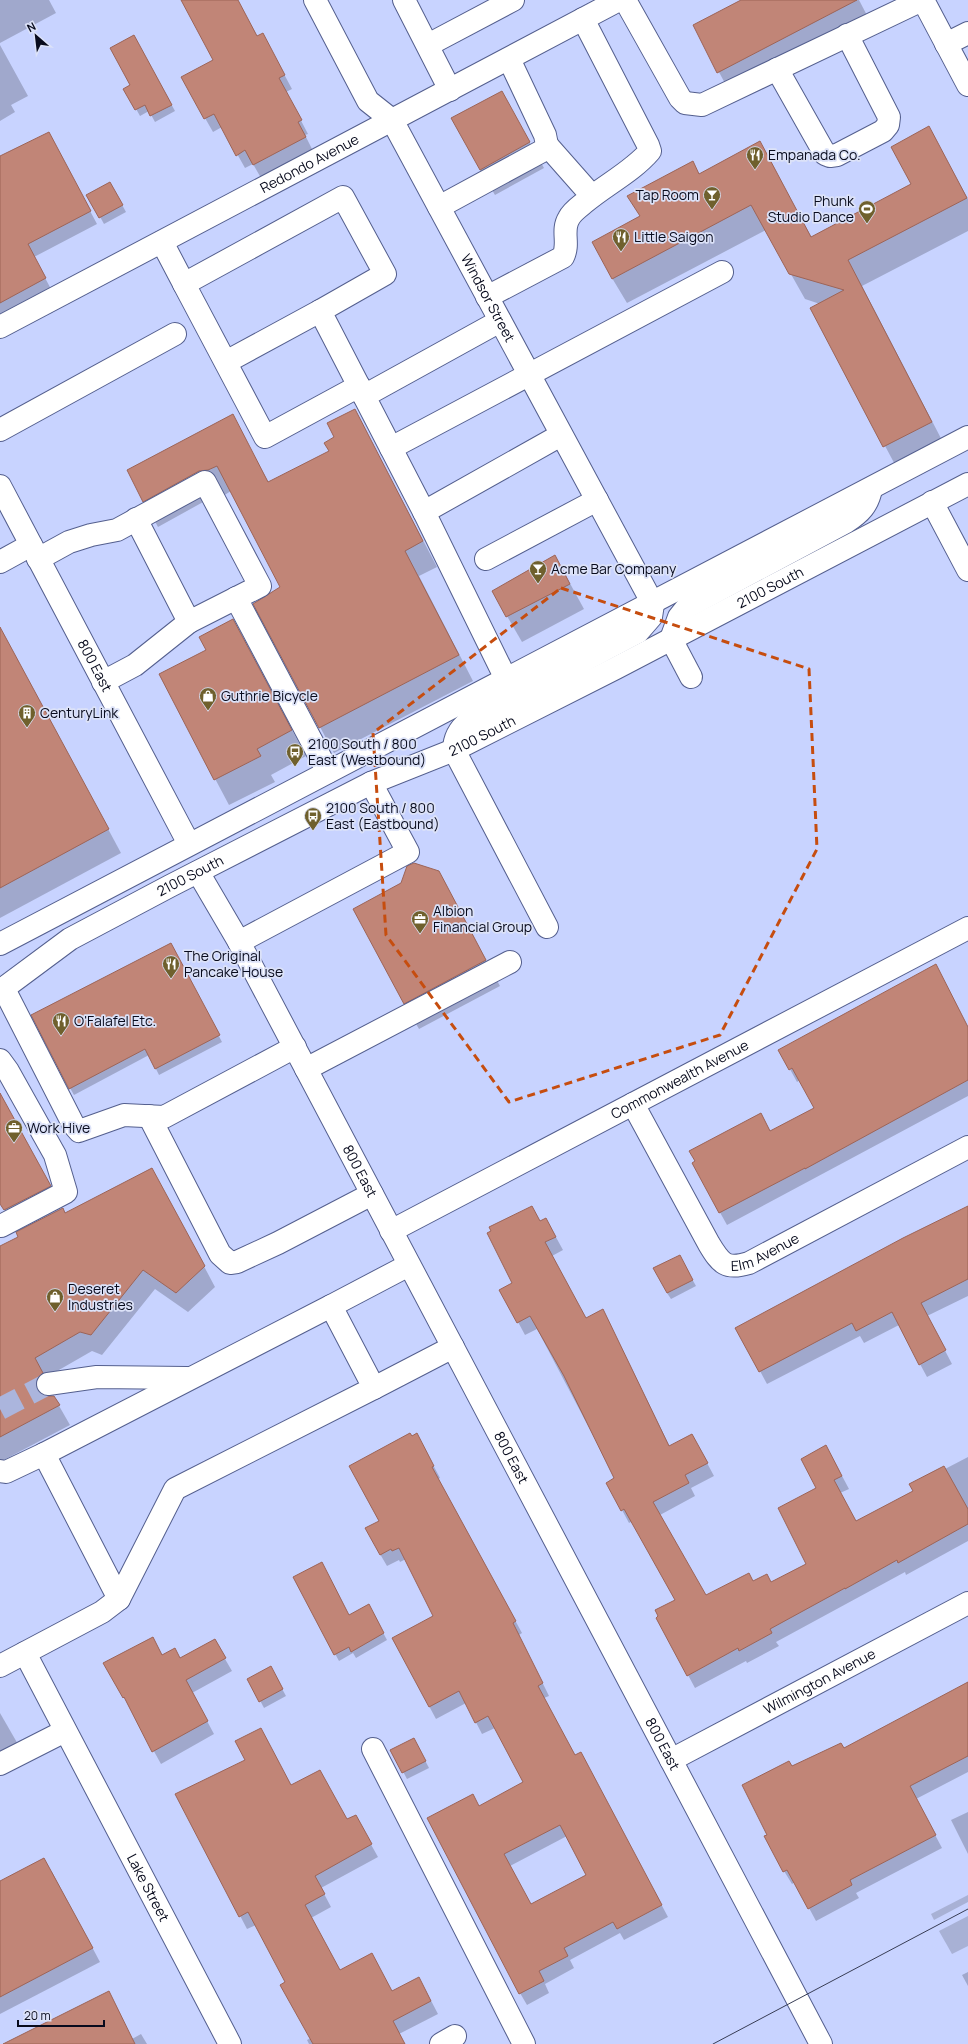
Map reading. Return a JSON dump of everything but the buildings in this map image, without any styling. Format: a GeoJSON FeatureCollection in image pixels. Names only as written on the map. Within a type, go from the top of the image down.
{"type":"FeatureCollection","features":[{"type":"Feature","properties":{"kind":"street","name":"Windsor Street"},"geometry":{"type":"LineString","coordinates":[[315,0],[368,101],[392,120],[653,604]]}},
{"type":"Feature","properties":{"kind":"street"},"geometry":{"type":"LineString","coordinates":[[404,0],[450,90]]}},
{"type":"Feature","properties":{"kind":"street"},"geometry":{"type":"LineString","coordinates":[[428,45],[513,0]]}},
{"type":"Feature","properties":{"kind":"street","name":"Redondo Avenue"},"geometry":{"type":"LineString","coordinates":[[0,328],[619,0]]}},
{"type":"Feature","properties":{"kind":"street"},"geometry":{"type":"LineString","coordinates":[[625,0],[680,98],[685,103],[702,105],[922,0],[968,85]]}},
{"type":"Feature","properties":{"kind":"street"},"geometry":{"type":"LineString","coordinates":[[487,296],[563,256],[567,248],[566,225],[570,217],[592,196],[642,160],[650,151],[583,19]]}},
{"type":"Feature","properties":{"kind":"street"},"geometry":{"type":"LineString","coordinates":[[946,44],[968,32]]}},
{"type":"Feature","properties":{"kind":"street"},"geometry":{"type":"LineString","coordinates":[[778,69],[825,154],[830,156],[837,155],[883,131],[888,125],[889,117],[847,35]]}},
{"type":"Feature","properties":{"kind":"street"},"geometry":{"type":"LineString","coordinates":[[509,59],[545,135],[547,145],[592,196]]}},
{"type":"Feature","properties":{"kind":"street"},"geometry":{"type":"LineString","coordinates":[[439,207],[544,150],[547,145]]}},
{"type":"Feature","properties":{"kind":"street"},"geometry":{"type":"LineString","coordinates":[[184,284],[343,197],[385,274],[226,362]]}},
{"type":"Feature","properties":{"kind":"street"},"geometry":{"type":"LineString","coordinates":[[162,242],[265,437],[362,391],[500,321]]}},
{"type":"Feature","properties":{"kind":"street"},"geometry":{"type":"LineString","coordinates":[[391,448],[722,272]]}},
{"type":"Feature","properties":{"kind":"street"},"geometry":{"type":"LineString","coordinates":[[320,310],[424,512],[506,680]]}},
{"type":"Feature","properties":{"kind":"street"},"geometry":{"type":"LineString","coordinates":[[0,430],[175,334]]}},
{"type":"Feature","properties":{"kind":"street"},"geometry":{"type":"LineString","coordinates":[[424,512],[561,435]]}},
{"type":"Feature","properties":{"kind":"street","name":"2100 South"},"geometry":{"type":"LineString","coordinates":[[0,944],[189,844],[653,604],[968,437]]}},
{"type":"Feature","properties":{"kind":"street"},"geometry":{"type":"LineString","coordinates":[[0,562],[91,535],[117,530],[205,482],[260,586],[189,622],[134,665],[103,682]]}},
{"type":"Feature","properties":{"kind":"street","name":"2100 South"},"geometry":{"type":"LineString","coordinates":[[2,990],[70,939],[371,783],[454,750],[968,484]]}},
{"type":"Feature","properties":{"kind":"street","name":"800 East"},"geometry":{"type":"LineString","coordinates":[[0,486],[189,844]]}},
{"type":"Feature","properties":{"kind":"street"},"geometry":{"type":"LineString","coordinates":[[691,677],[671,639],[679,616],[687,607],[846,522],[865,506],[869,499],[871,489]]}},
{"type":"Feature","properties":{"kind":"street"},"geometry":{"type":"LineString","coordinates":[[486,559],[597,500]]}},
{"type":"Feature","properties":{"kind":"street"},"geometry":{"type":"LineString","coordinates":[[932,502],[968,570]]}},
{"type":"Feature","properties":{"kind":"street"},"geometry":{"type":"LineString","coordinates":[[136,519],[189,622]]}},
{"type":"Feature","properties":{"kind":"street"},"geometry":{"type":"LineString","coordinates":[[236,598],[328,772]]}},
{"type":"Feature","properties":{"kind":"street"},"geometry":{"type":"LineString","coordinates":[[547,928],[454,750],[454,739],[469,721],[638,632],[651,617],[653,604]]}},
{"type":"Feature","properties":{"kind":"street"},"geometry":{"type":"LineString","coordinates":[[239,942],[408,852],[371,783]]}},
{"type":"Feature","properties":{"kind":"street","name":"800 East"},"geometry":{"type":"LineString","coordinates":[[198,872],[239,942],[295,1047],[821,2044]]}},
{"type":"Feature","properties":{"kind":"street","name":"Commonwealth Avenue"},"geometry":{"type":"LineString","coordinates":[[392,1231],[968,928]]}},
{"type":"Feature","properties":{"kind":"street"},"geometry":{"type":"LineString","coordinates":[[306,1069],[510,962]]}},
{"type":"Feature","properties":{"kind":"street"},"geometry":{"type":"LineString","coordinates":[[2,990],[73,1124],[79,1131],[124,1115],[164,1117],[295,1047]]}},
{"type":"Feature","properties":{"kind":"street"},"geometry":{"type":"LineString","coordinates":[[0,1060],[55,1155],[66,1192],[1,1226],[0,1225]]}},
{"type":"Feature","properties":{"kind":"street","name":"Elm Avenue"},"geometry":{"type":"LineString","coordinates":[[633,1104],[709,1244],[718,1258],[727,1266],[737,1266],[750,1263],[968,1148]]}},
{"type":"Feature","properties":{"kind":"street"},"geometry":{"type":"LineString","coordinates":[[149,1116],[220,1254],[230,1263],[237,1262],[278,1243],[372,1194]]}},
{"type":"Feature","properties":{"kind":"street"},"geometry":{"type":"LineString","coordinates":[[0,1471],[6,1472],[44,1454],[410,1265]]}},
{"type":"Feature","properties":{"kind":"street"},"geometry":{"type":"LineString","coordinates":[[331,1306],[374,1388]]}},
{"type":"Feature","properties":{"kind":"street"},"geometry":{"type":"LineString","coordinates":[[0,1666],[102,1612],[119,1599],[175,1490],[453,1347]]}},
{"type":"Feature","properties":{"kind":"street"},"geometry":{"type":"LineString","coordinates":[[48,1384],[97,1377],[190,1378]]}},
{"type":"Feature","properties":{"kind":"street"},"geometry":{"type":"LineString","coordinates":[[44,1454],[119,1599]]}},
{"type":"Feature","properties":{"kind":"street","name":"Wilmington Avenue"},"geometry":{"type":"LineString","coordinates":[[671,1760],[968,1603]]}},
{"type":"Feature","properties":{"kind":"street","name":"Lake Street"},"geometry":{"type":"LineString","coordinates":[[25,1653],[230,2044]]}},
{"type":"Feature","properties":{"kind":"street"},"geometry":{"type":"LineString","coordinates":[[0,1764],[65,1731]]}},
{"type":"Feature","properties":{"kind":"street"},"geometry":{"type":"LineString","coordinates":[[373,1749],[524,2044]]}},
{"type":"Feature","properties":{"kind":"highlighted area"},"geometry":{"type":"Polygon","coordinates":[[[561,588],[809,669],[817,849],[720,1035],[509,1102],[386,935],[373,733],[561,588]]]}},
{"type":"Feature","properties":{"kind":"shaded area"},"geometry":{"type":"Polygon","coordinates":[[[968,1895],[968,1902],[934,1920],[931,1914],[968,1895]]]}},
{"type":"Feature","properties":{"kind":"shaded area"},"geometry":{"type":"Polygon","coordinates":[[[968,1916],[968,1946],[952,1954],[939,1931],[968,1916]]]}},
{"type":"Feature","properties":{"kind":"tunnel"},"geometry":{"type":"LineString","coordinates":[[0,1409],[48,1384]]}},
{"type":"Feature","properties":{"kind":"tram line"},"geometry":{"type":"LineString","coordinates":[[713,2044],[968,1909]]}},
{"type":"Feature","properties":{"kind":"place","name":"Empanada Co."},"geometry":{"type":"Point","coordinates":[755,170]}},
{"type":"Feature","properties":{"kind":"place","name":"Tap Room"},"geometry":{"type":"Point","coordinates":[712,210]}},
{"type":"Feature","properties":{"kind":"place","name":"Phunk Studio Dance"},"geometry":{"type":"Point","coordinates":[867,224]}},
{"type":"Feature","properties":{"kind":"place","name":"Little Saigon"},"geometry":{"type":"Point","coordinates":[621,252]}},
{"type":"Feature","properties":{"kind":"place","name":"Acme Bar Company"},"geometry":{"type":"Point","coordinates":[538,584]}},
{"type":"Feature","properties":{"kind":"place","name":"Guthrie Bicycle"},"geometry":{"type":"Point","coordinates":[208,711]}},
{"type":"Feature","properties":{"kind":"place","name":"CenturyLink"},"geometry":{"type":"Point","coordinates":[27,728]}},
{"type":"Feature","properties":{"kind":"place","name":"2100 South / 800 East (Westbound)"},"geometry":{"type":"Point","coordinates":[295,767]}},
{"type":"Feature","properties":{"kind":"place","name":"2100 South / 800 East (Eastbound)"},"geometry":{"type":"Point","coordinates":[313,831]}},
{"type":"Feature","properties":{"kind":"place","name":"Albion Financial Group"},"geometry":{"type":"Point","coordinates":[420,934]}},
{"type":"Feature","properties":{"kind":"place","name":"The Original Pancake House"},"geometry":{"type":"Point","coordinates":[171,979]}},
{"type":"Feature","properties":{"kind":"place","name":"O'Falafel Etc."},"geometry":{"type":"Point","coordinates":[61,1036]}},
{"type":"Feature","properties":{"kind":"place","name":"Work Hive"},"geometry":{"type":"Point","coordinates":[14,1143]}},
{"type":"Feature","properties":{"kind":"place","name":"Deseret Industries"},"geometry":{"type":"Point","coordinates":[55,1312]}}]}
